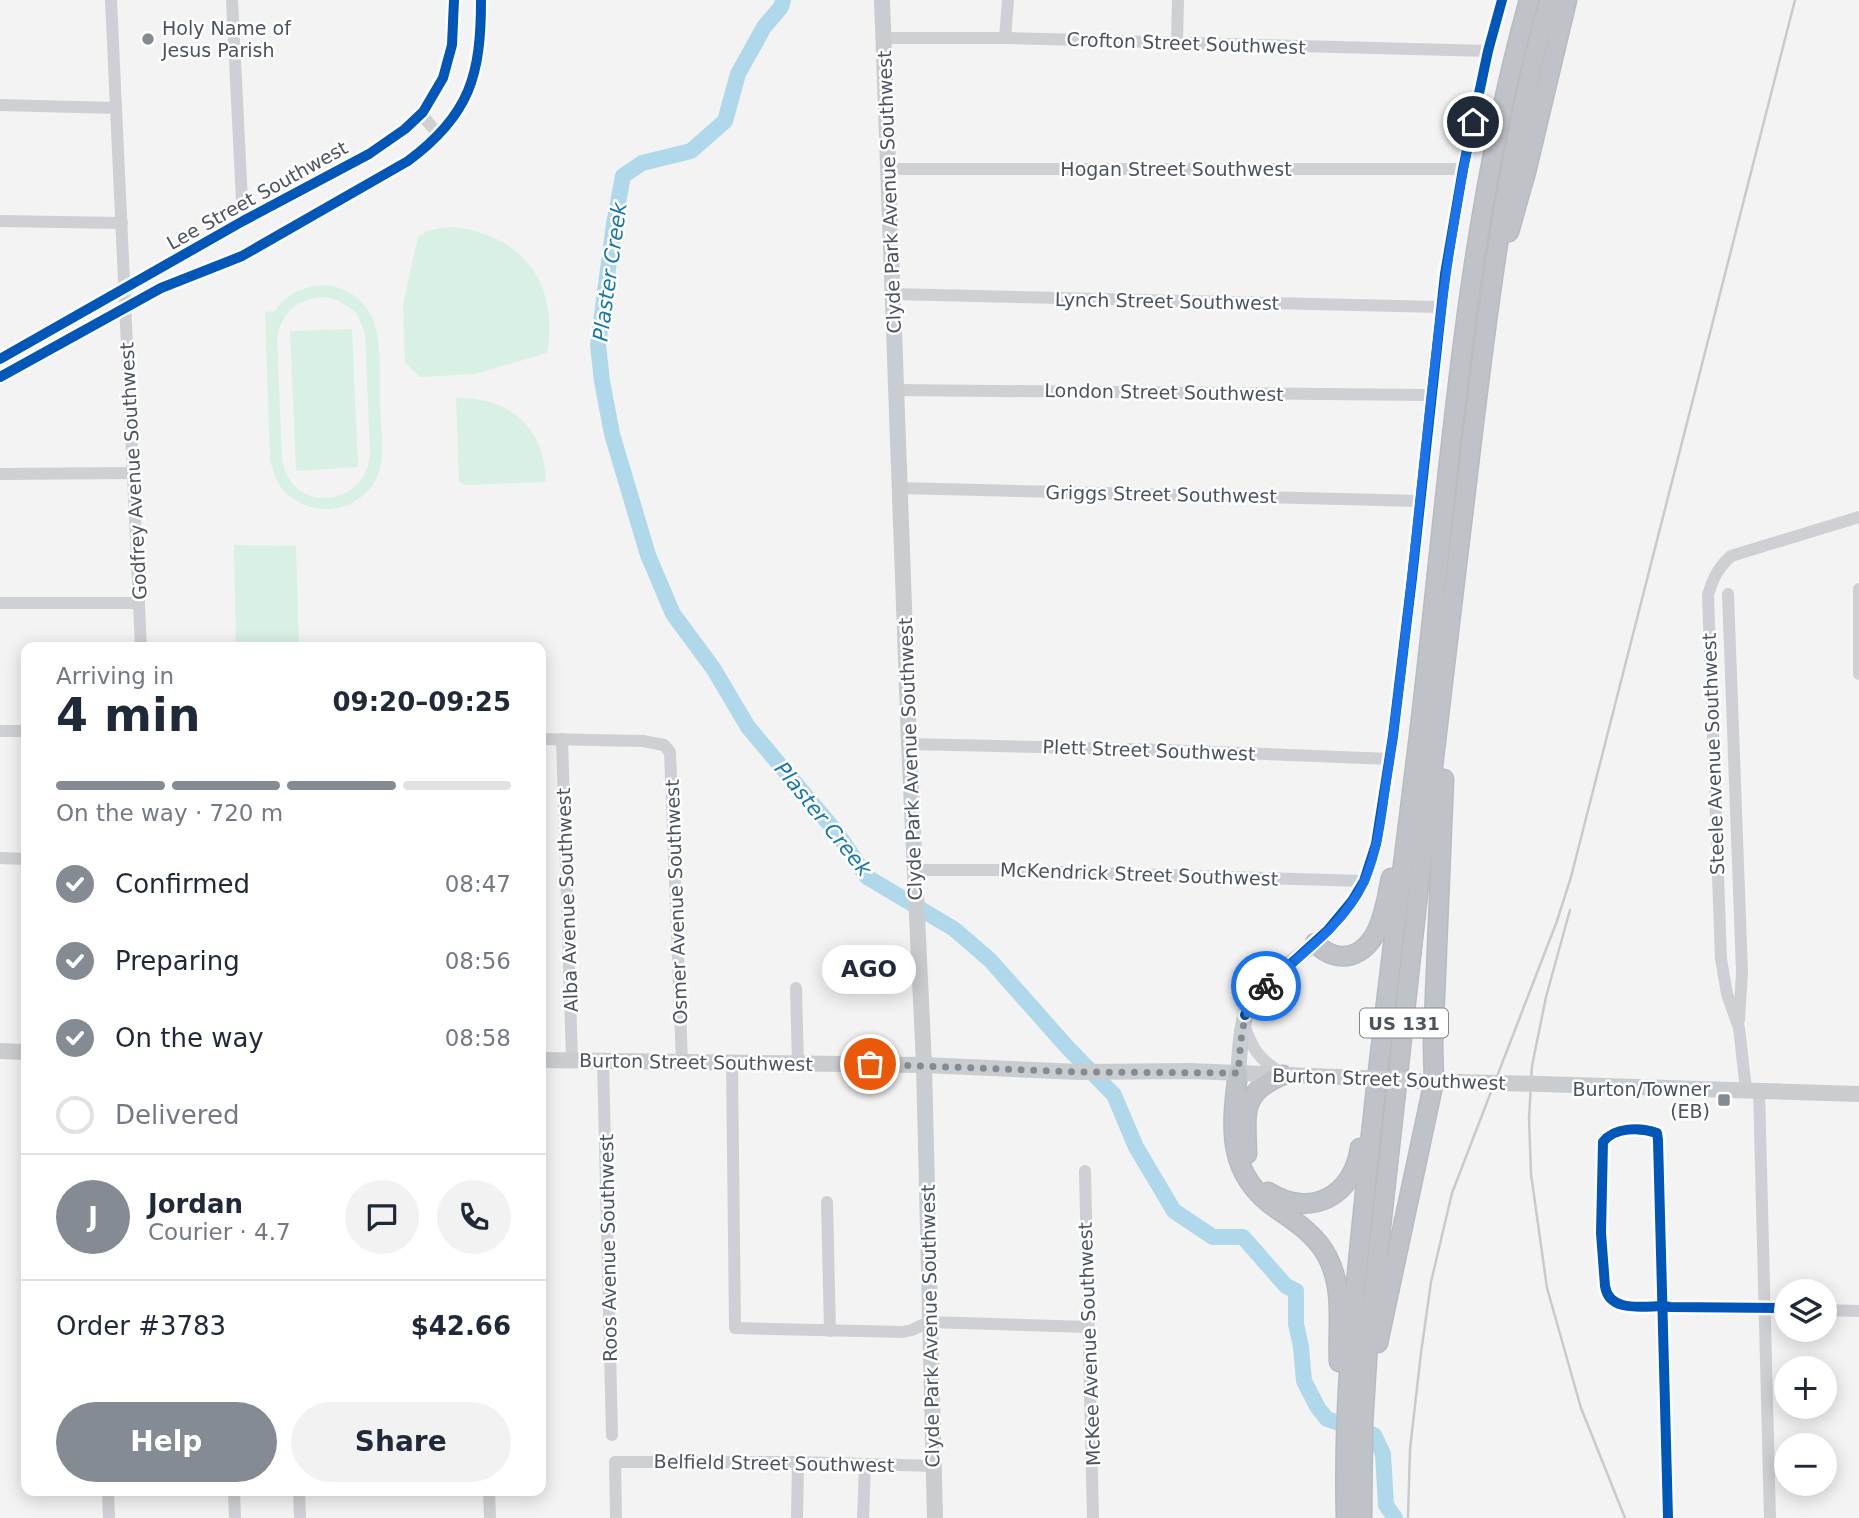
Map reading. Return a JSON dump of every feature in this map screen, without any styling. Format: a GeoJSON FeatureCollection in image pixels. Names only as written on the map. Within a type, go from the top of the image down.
{"type":"FeatureCollection","features":[{"type":"Feature","properties":{"kind":"highway","name":"US 131"},"geometry":{"type":"LineString","coordinates":[[1346,1518],[1348,1391],[1372,1119],[1473,275],[1496,143],[1529,0]]}},
{"type":"Feature","properties":{"kind":"highway","name":"US 131"},"geometry":{"type":"LineString","coordinates":[[1362,1518],[1363,1403],[1374,1287],[1488,310],[1503,203],[1520,118],[1549,0]]}},
{"type":"Feature","properties":{"kind":"highway"},"geometry":{"type":"LineString","coordinates":[[1488,310],[1526,172],[1567,0]]}},
{"type":"Feature","properties":{"kind":"highway"},"geometry":{"type":"LineString","coordinates":[[1363,1403],[1402,1234],[1433,1045],[1440,828],[1447,731],[1447,646]]}},
{"type":"Feature","properties":{"kind":"highway"},"geometry":{"type":"LineString","coordinates":[[1315,943],[1325,952],[1343,957],[1359,952],[1375,935],[1386,904],[1413,783]]}},
{"type":"Feature","properties":{"kind":"highway"},"geometry":{"type":"LineString","coordinates":[[1238,1073],[1234,1130],[1240,1165],[1245,1179],[1257,1194],[1311,1235],[1327,1257],[1339,1299],[1339,1361],[1348,1391]]}},
{"type":"Feature","properties":{"kind":"highway"},"geometry":{"type":"LineString","coordinates":[[1283,1074],[1261,1086],[1251,1098],[1247,1132],[1247,1154],[1251,1173],[1265,1190],[1278,1198],[1292,1203],[1309,1203],[1327,1199],[1339,1191],[1357,1164],[1362,1136],[1372,1119]]}},
{"type":"Feature","properties":{"kind":"main road","name":"Clyde Park Avenue Southwest"},"geometry":{"type":"LineString","coordinates":[[882,0],[909,744],[925,1065],[935,1518]]}},
{"type":"Feature","properties":{"kind":"main road"},"geometry":{"type":"LineString","coordinates":[[1238,1073],[1244,1022],[1254,998],[1315,943]]}},
{"type":"Feature","properties":{"kind":"main road"},"geometry":{"type":"LineString","coordinates":[[0,1051],[21,1052]]}},
{"type":"Feature","properties":{"kind":"main road","name":"Burton Street Southwest"},"geometry":{"type":"LineString","coordinates":[[546,1060],[925,1065],[1079,1072],[1283,1074],[1859,1094]]}},
{"type":"Feature","properties":{"kind":"street","name":"Godfrey Avenue Southwest"},"geometry":{"type":"LineString","coordinates":[[111,0],[141,642]]}},
{"type":"Feature","properties":{"kind":"street"},"geometry":{"type":"LineString","coordinates":[[232,0],[243,221]]}},
{"type":"Feature","properties":{"kind":"street","name":"Lee Street Southwest"},"geometry":{"type":"LineString","coordinates":[[0,359],[243,221],[369,154],[405,129],[436,94],[449,65],[454,0]]}},
{"type":"Feature","properties":{"kind":"street","name":"Lee Street Southwest"},"geometry":{"type":"LineString","coordinates":[[0,377],[186,277],[242,256],[408,161],[439,135],[456,114],[476,70],[481,38],[481,0]]}},
{"type":"Feature","properties":{"kind":"street"},"geometry":{"type":"LineString","coordinates":[[1006,38],[1008,0]]}},
{"type":"Feature","properties":{"kind":"street"},"geometry":{"type":"LineString","coordinates":[[1177,43],[1178,0]]}},
{"type":"Feature","properties":{"kind":"street"},"geometry":{"type":"LineString","coordinates":[[1315,943],[1337,920],[1364,881],[1378,836],[1390,760],[1421,501],[1440,307],[1463,169],[1488,51],[1502,0]]}},
{"type":"Feature","properties":{"kind":"street","name":"Crofton Street Southwest"},"geometry":{"type":"LineString","coordinates":[[884,38],[1006,38],[1488,51]]}},
{"type":"Feature","properties":{"kind":"street"},"geometry":{"type":"LineString","coordinates":[[0,105],[116,108]]}},
{"type":"Feature","properties":{"kind":"street"},"geometry":{"type":"LineString","coordinates":[[421,114],[439,135]]}},
{"type":"Feature","properties":{"kind":"street","name":"Hogan Street Southwest"},"geometry":{"type":"LineString","coordinates":[[889,169],[1463,169]]}},
{"type":"Feature","properties":{"kind":"street"},"geometry":{"type":"LineString","coordinates":[[0,221],[122,223]]}},
{"type":"Feature","properties":{"kind":"street","name":"Lynch Street Southwest"},"geometry":{"type":"LineString","coordinates":[[893,294],[1440,307]]}},
{"type":"Feature","properties":{"kind":"street","name":"London Street Southwest"},"geometry":{"type":"LineString","coordinates":[[897,390],[1431,395]]}},
{"type":"Feature","properties":{"kind":"street"},"geometry":{"type":"LineString","coordinates":[[0,474],[133,473]]}},
{"type":"Feature","properties":{"kind":"street","name":"Griggs Street Southwest"},"geometry":{"type":"LineString","coordinates":[[900,488],[1421,501]]}},
{"type":"Feature","properties":{"kind":"street","name":"Steele Avenue Southwest"},"geometry":{"type":"LineString","coordinates":[[1770,1518],[1766,1308],[1752,1090],[1739,1028],[1727,994],[1721,959],[1708,595],[1713,577],[1731,556],[1859,517]]}},
{"type":"Feature","properties":{"kind":"street"},"geometry":{"type":"LineString","coordinates":[[1859,589],[1859,674]]}},
{"type":"Feature","properties":{"kind":"street"},"geometry":{"type":"LineString","coordinates":[[1728,594],[1742,972],[1739,1028]]}},
{"type":"Feature","properties":{"kind":"street"},"geometry":{"type":"LineString","coordinates":[[0,603],[139,603]]}},
{"type":"Feature","properties":{"kind":"street"},"geometry":{"type":"LineString","coordinates":[[0,731],[21,731]]}},
{"type":"Feature","properties":{"kind":"street"},"geometry":{"type":"LineString","coordinates":[[546,739],[562,739]]}},
{"type":"Feature","properties":{"kind":"street","name":"Osmer Avenue Southwest"},"geometry":{"type":"LineString","coordinates":[[562,739],[643,741],[664,745],[670,751],[682,1062]]}},
{"type":"Feature","properties":{"kind":"street","name":"Alba Avenue Southwest"},"geometry":{"type":"LineString","coordinates":[[562,739],[572,1060]]}},
{"type":"Feature","properties":{"kind":"street","name":"Plett Street Southwest"},"geometry":{"type":"LineString","coordinates":[[909,744],[1166,750],[1390,760]]}},
{"type":"Feature","properties":{"kind":"street"},"geometry":{"type":"LineString","coordinates":[[0,859],[21,859]]}},
{"type":"Feature","properties":{"kind":"street","name":"McKendrick Street Southwest"},"geometry":{"type":"LineString","coordinates":[[915,876],[998,870],[1364,881]]}},
{"type":"Feature","properties":{"kind":"street"},"geometry":{"type":"LineString","coordinates":[[796,988],[798,1063]]}},
{"type":"Feature","properties":{"kind":"street"},"geometry":{"type":"LineString","coordinates":[[1244,1022],[1256,1053],[1283,1074]]}},
{"type":"Feature","properties":{"kind":"street","name":"Roos Avenue Southwest"},"geometry":{"type":"LineString","coordinates":[[603,1061],[612,1435]]}},
{"type":"Feature","properties":{"kind":"street"},"geometry":{"type":"LineString","coordinates":[[732,1063],[735,1328],[903,1332],[929,1322],[1088,1327]]}},
{"type":"Feature","properties":{"kind":"street"},"geometry":{"type":"LineString","coordinates":[[1668,1518],[1664,1307],[1657,1133],[1631,1130],[1616,1131],[1607,1136],[1602,1142],[1601,1233],[1605,1286],[1611,1300],[1621,1306],[1664,1307],[1774,1308]]}},
{"type":"Feature","properties":{"kind":"street","name":"McKee Avenue Southwest"},"geometry":{"type":"LineString","coordinates":[[1084,1171],[1093,1518]]}},
{"type":"Feature","properties":{"kind":"street"},"geometry":{"type":"LineString","coordinates":[[827,1202],[830,1331]]}},
{"type":"Feature","properties":{"kind":"street"},"geometry":{"type":"LineString","coordinates":[[1837,1310],[1859,1311]]}},
{"type":"Feature","properties":{"kind":"street","name":"Belfield Street Southwest"},"geometry":{"type":"LineString","coordinates":[[616,1518],[615,1462],[798,1462],[934,1466]]}},
{"type":"Feature","properties":{"kind":"street"},"geometry":{"type":"LineString","coordinates":[[797,1518],[798,1462]]}},
{"type":"Feature","properties":{"kind":"street"},"geometry":{"type":"LineString","coordinates":[[863,1518],[865,1464]]}},
{"type":"Feature","properties":{"kind":"street"},"geometry":{"type":"LineString","coordinates":[[108,1496],[109,1518]]}},
{"type":"Feature","properties":{"kind":"street"},"geometry":{"type":"LineString","coordinates":[[234,1496],[235,1518]]}},
{"type":"Feature","properties":{"kind":"street"},"geometry":{"type":"LineString","coordinates":[[299,1496],[300,1518]]}},
{"type":"Feature","properties":{"kind":"street"},"geometry":{"type":"LineString","coordinates":[[489,1496],[491,1518]]}},
{"type":"Feature","properties":{"kind":"green space"},"geometry":{"type":"Polygon","coordinates":[[[452,227],[498,240],[516,252],[531,267],[541,285],[547,305],[547,353],[475,374],[420,377],[405,363],[403,304],[418,237],[439,228],[452,227]]]}},
{"type":"Feature","properties":{"kind":"green space"},"geometry":{"type":"Polygon","coordinates":[[[319,286],[340,288],[357,297],[366,307],[374,323],[380,357],[382,460],[378,474],[366,493],[356,501],[332,509],[320,509],[296,501],[280,486],[270,460],[265,312],[275,311],[285,299],[297,291],[319,286]],[[326,297],[300,303],[283,320],[277,337],[282,458],[288,476],[298,489],[312,496],[327,498],[342,495],[355,486],[365,473],[370,454],[365,332],[356,312],[337,300],[326,297]]]}},
{"type":"Feature","properties":{"kind":"green space"},"geometry":{"type":"Polygon","coordinates":[[[352,329],[358,467],[296,471],[290,331],[352,329]]]}},
{"type":"Feature","properties":{"kind":"green space"},"geometry":{"type":"Polygon","coordinates":[[[456,398],[493,403],[508,409],[520,419],[539,445],[546,482],[464,485],[459,481],[456,398]]]}},
{"type":"Feature","properties":{"kind":"green space"},"geometry":{"type":"Polygon","coordinates":[[[234,545],[296,546],[299,642],[236,642],[234,545]]]}},
{"type":"Feature","properties":{"kind":"waterway","name":"Plaster Creek"},"geometry":{"type":"LineString","coordinates":[[783,0],[781,7],[764,27],[738,74],[725,121],[691,151],[642,163],[623,176],[598,345],[612,434],[648,555],[673,614],[713,668],[748,727],[837,833],[867,877],[954,929],[990,960],[1114,1095],[1136,1147],[1174,1211],[1213,1237],[1243,1237],[1286,1286],[1296,1291],[1296,1324],[1304,1381],[1327,1419],[1374,1435],[1383,1454],[1386,1505],[1395,1518]]}},
{"type":"Feature","properties":{"kind":"railway"},"geometry":{"type":"LineString","coordinates":[[1408,1518],[1410,1449],[1421,1353],[1431,1282],[1452,1193],[1557,921],[1571,877],[1795,0]]}},
{"type":"Feature","properties":{"kind":"railway"},"geometry":{"type":"LineString","coordinates":[[1570,910],[1546,997],[1532,1066],[1529,1118],[1531,1174],[1547,1288],[1581,1408],[1625,1518]]}},
{"type":"Feature","properties":{"kind":"cycle path"},"geometry":{"type":"LineString","coordinates":[[0,359],[243,221],[369,154],[405,129],[423,112],[443,78],[452,45],[454,0]]}},
{"type":"Feature","properties":{"kind":"cycle path"},"geometry":{"type":"LineString","coordinates":[[0,377],[161,288],[242,256],[408,161],[446,127],[468,91],[478,50],[481,0]]}},
{"type":"Feature","properties":{"kind":"cycle path"},"geometry":{"type":"LineString","coordinates":[[1245,1015],[1260,992],[1328,930],[1352,901],[1364,881],[1376,844],[1393,736],[1445,274],[1463,169],[1488,51],[1502,0]]}},
{"type":"Feature","properties":{"kind":"cycle path"},"geometry":{"type":"LineString","coordinates":[[1643,1130],[1657,1133],[1662,1306],[1637,1307],[1620,1304],[1608,1295],[1605,1286],[1601,1233],[1603,1142],[1620,1131],[1643,1130]]}},
{"type":"Feature","properties":{"kind":"cycle path"},"geometry":{"type":"LineString","coordinates":[[1662,1306],[1668,1518]]}},
{"type":"Feature","properties":{"kind":"cycle path"},"geometry":{"type":"LineString","coordinates":[[1662,1306],[1774,1308]]}},
{"type":"Feature","properties":{"kind":"way so far"},"geometry":{"type":"LineString","coordinates":[[870,1064],[1079,1072],[1238,1073],[1245,1015],[1254,998],[1266,986]]}},
{"type":"Feature","properties":{"kind":"place","name":"Holy Name of Jesus Parish"},"geometry":{"type":"Point","coordinates":[148,39]}},
{"type":"Feature","properties":{"kind":"place","name":"AGO"},"geometry":{"type":"Point","coordinates":[870,1064]}},
{"type":"Feature","properties":{"kind":"place","name":"Burton/Towner (EB)"},"geometry":{"type":"Point","coordinates":[1724,1100]}},
{"type":"Feature","properties":{"kind":"route"},"geometry":{"type":"LineString","coordinates":[[1266,986],[1337,920],[1357,894],[1373,858],[1393,736],[1443,290],[1473,122]]}}]}
